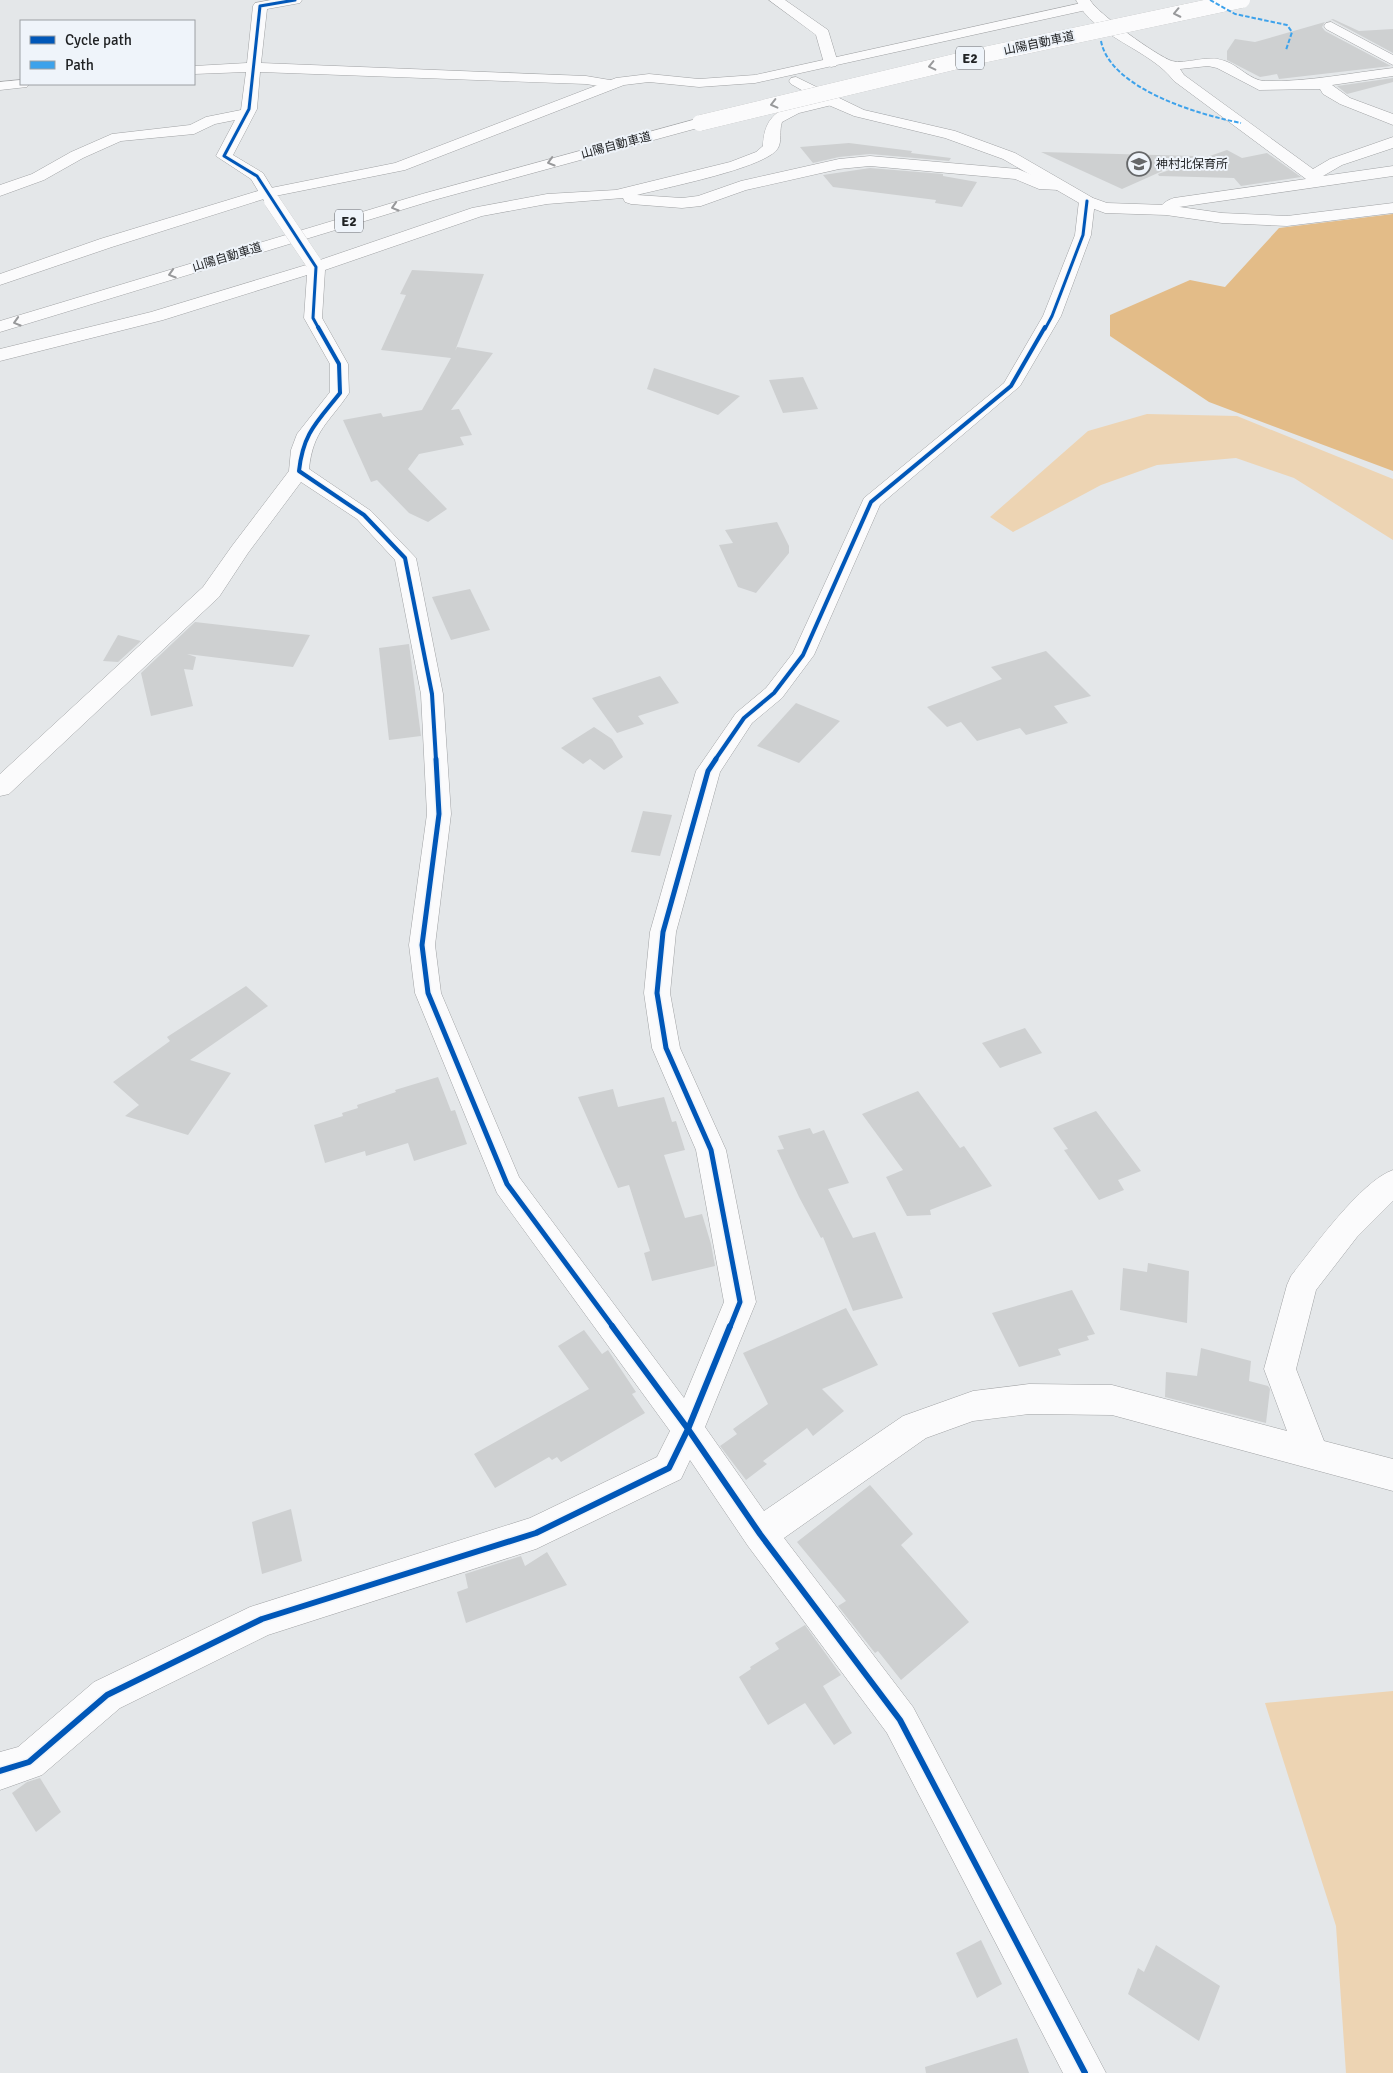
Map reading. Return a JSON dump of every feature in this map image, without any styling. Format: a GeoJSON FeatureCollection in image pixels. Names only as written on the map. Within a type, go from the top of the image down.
{"type":"FeatureCollection","features":[{"type":"Feature","properties":{"kind":"main road"},"geometry":{"type":"LineString","coordinates":[[0,788],[210,592],[239,550],[299,471],[300,450],[307,434],[340,393],[339,364],[313,318],[315,265],[256,176],[224,156],[249,108],[255,67],[260,6],[295,0]]}},
{"type":"Feature","properties":{"kind":"main road"},"geometry":{"type":"LineString","coordinates":[[776,0],[823,33],[831,63]]}},
{"type":"Feature","properties":{"kind":"main road","name":"山陽自動車道"},"geometry":{"type":"LineString","coordinates":[[0,327],[428,197],[700,123],[983,55],[1242,0]]}},
{"type":"Feature","properties":{"kind":"main road"},"geometry":{"type":"LineString","coordinates":[[0,280],[106,243],[269,197],[399,167],[621,81],[649,78],[699,83],[755,79],[831,63],[1084,3],[1120,35],[1170,66],[1180,78],[1316,179]]}},
{"type":"Feature","properties":{"kind":"main road","name":"山陽自動車道"},"geometry":{"type":"LineString","coordinates":[[758,93],[966,43],[1111,12]]}},
{"type":"Feature","properties":{"kind":"main road"},"geometry":{"type":"LineString","coordinates":[[1331,26],[1393,61]]}},
{"type":"Feature","properties":{"kind":"main road"},"geometry":{"type":"LineString","coordinates":[[1170,66],[1208,62],[1221,64],[1259,86],[1324,84],[1331,80],[1393,72]]}},
{"type":"Feature","properties":{"kind":"main road"},"geometry":{"type":"LineString","coordinates":[[195,70],[255,67],[586,80],[611,84]]}},
{"type":"Feature","properties":{"kind":"main road"},"geometry":{"type":"LineString","coordinates":[[783,74],[831,101],[859,113],[950,134],[1009,156],[1087,202],[1105,208],[1166,210],[1222,218],[1287,221],[1393,208]]}},
{"type":"Feature","properties":{"kind":"main road"},"geometry":{"type":"LineString","coordinates":[[0,86],[20,84]]}},
{"type":"Feature","properties":{"kind":"main road"},"geometry":{"type":"LineString","coordinates":[[1324,84],[1326,89],[1346,100],[1393,120]]}},
{"type":"Feature","properties":{"kind":"main road"},"geometry":{"type":"LineString","coordinates":[[0,355],[157,316],[478,212],[547,199],[616,195],[736,165],[762,155],[771,147],[772,129],[777,119],[793,111],[831,101]]}},
{"type":"Feature","properties":{"kind":"main road","name":"山陽自動車道"},"geometry":{"type":"LineString","coordinates":[[601,133],[684,112]]}},
{"type":"Feature","properties":{"kind":"main road"},"geometry":{"type":"LineString","coordinates":[[0,191],[38,177],[77,155],[118,137],[194,129],[210,120],[246,114]]}},
{"type":"Feature","properties":{"kind":"main road"},"geometry":{"type":"LineString","coordinates":[[1316,179],[1336,162],[1393,142]]}},
{"type":"Feature","properties":{"kind":"main road"},"geometry":{"type":"LineString","coordinates":[[616,195],[618,198],[682,203],[701,201],[740,186],[839,164],[870,161],[1018,174],[1039,184],[1058,185]]}},
{"type":"Feature","properties":{"kind":"main road"},"geometry":{"type":"LineString","coordinates":[[1166,210],[1174,203],[1316,179],[1393,172]]}},
{"type":"Feature","properties":{"kind":"main road"},"geometry":{"type":"LineString","coordinates":[[0,1772],[28,1762],[107,1695],[262,1619],[536,1533],[669,1468],[688,1428],[740,1302],[712,1150],[666,1048],[657,993],[663,932],[708,771],[744,718],[774,693],[803,655],[871,502],[1011,386],[1052,316],[1083,235],[1087,202]]}},
{"type":"Feature","properties":{"kind":"main road","name":"山陽自動車道"},"geometry":{"type":"LineString","coordinates":[[269,226],[307,215]]}},
{"type":"Feature","properties":{"kind":"main road"},"geometry":{"type":"LineString","coordinates":[[299,471],[364,515],[405,558],[432,694],[438,814],[422,945],[428,993],[507,1184],[688,1428],[760,1534],[900,1720],[1085,2073]]}},
{"type":"Feature","properties":{"kind":"main road"},"geometry":{"type":"LineString","coordinates":[[1312,1453],[1280,1369],[1302,1285],[1346,1228],[1393,1182]]}},
{"type":"Feature","properties":{"kind":"main road"},"geometry":{"type":"LineString","coordinates":[[760,1534],[915,1427],[974,1406],[1029,1399],[1112,1400],[1393,1475]]}},
{"type":"Feature","properties":{"kind":"shaded area"},"geometry":{"type":"Polygon","coordinates":[[[1393,214],[1393,471],[1209,402],[1110,336],[1110,315],[1190,280],[1225,287],[1279,228],[1393,214]]]}},
{"type":"Feature","properties":{"kind":"shaded area"},"geometry":{"type":"Polygon","coordinates":[[[1147,414],[1237,416],[1393,479],[1393,540],[1294,478],[1236,458],[1157,465],[1101,485],[1013,532],[990,517],[1088,431],[1147,414]]]}},
{"type":"Feature","properties":{"kind":"shaded area"},"geometry":{"type":"Polygon","coordinates":[[[1393,1691],[1393,2073],[1346,2073],[1336,1926],[1265,1703],[1393,1691]]]}},
{"type":"Feature","properties":{"kind":"building"},"geometry":{"type":"Polygon","coordinates":[[[1333,19],[1359,31],[1393,29],[1393,53],[1332,20],[1328,21],[1333,19]]]}},
{"type":"Feature","properties":{"kind":"building"},"geometry":{"type":"Polygon","coordinates":[[[1325,22],[1322,27],[1325,31],[1391,66],[1279,79],[1277,74],[1260,77],[1227,60],[1227,51],[1235,39],[1255,42],[1325,22]]]}},
{"type":"Feature","properties":{"kind":"building"},"geometry":{"type":"Polygon","coordinates":[[[1393,78],[1393,82],[1347,94],[1337,86],[1393,78]]]}},
{"type":"Feature","properties":{"kind":"building"},"geometry":{"type":"Polygon","coordinates":[[[849,143],[951,158],[949,161],[870,154],[839,157],[813,163],[800,147],[849,143]]]}},
{"type":"Feature","properties":{"kind":"building"},"geometry":{"type":"Polygon","coordinates":[[[1227,150],[1242,158],[1267,153],[1301,177],[1241,186],[1234,178],[1159,176],[1158,174],[1227,150]]]}},
{"type":"Feature","properties":{"kind":"building"},"geometry":{"type":"Polygon","coordinates":[[[1041,152],[1196,156],[1122,189],[1041,152]]]}},
{"type":"Feature","properties":{"kind":"building"},"geometry":{"type":"Polygon","coordinates":[[[870,168],[943,174],[943,176],[977,182],[962,207],[935,203],[936,200],[833,187],[823,175],[870,168]]]}},
{"type":"Feature","properties":{"kind":"building"},"geometry":{"type":"Polygon","coordinates":[[[412,270],[484,274],[455,351],[457,347],[493,353],[451,410],[459,409],[472,435],[460,437],[464,445],[419,454],[408,469],[447,509],[428,522],[409,513],[377,480],[371,482],[343,420],[381,413],[383,417],[422,410],[451,358],[381,350],[406,295],[400,294],[412,270]]]}},
{"type":"Feature","properties":{"kind":"building"},"geometry":{"type":"Polygon","coordinates":[[[654,368],[740,396],[718,415],[647,389],[654,368]]]}},
{"type":"Feature","properties":{"kind":"building"},"geometry":{"type":"Polygon","coordinates":[[[803,377],[818,409],[783,413],[769,380],[803,377]]]}},
{"type":"Feature","properties":{"kind":"building"},"geometry":{"type":"Polygon","coordinates":[[[777,522],[789,546],[789,553],[756,593],[738,587],[719,545],[733,543],[725,530],[777,522]]]}},
{"type":"Feature","properties":{"kind":"building"},"geometry":{"type":"Polygon","coordinates":[[[470,589],[490,630],[451,640],[432,597],[470,589]]]}},
{"type":"Feature","properties":{"kind":"building"},"geometry":{"type":"Polygon","coordinates":[[[195,622],[310,635],[293,667],[187,654],[196,657],[193,670],[184,669],[193,706],[151,716],[141,673],[195,622]]]}},
{"type":"Feature","properties":{"kind":"building"},"geometry":{"type":"Polygon","coordinates":[[[118,635],[141,641],[118,662],[103,661],[118,635]]]}},
{"type":"Feature","properties":{"kind":"building"},"geometry":{"type":"Polygon","coordinates":[[[409,644],[421,736],[389,740],[379,648],[409,644]]]}},
{"type":"Feature","properties":{"kind":"building"},"geometry":{"type":"Polygon","coordinates":[[[1046,651],[1091,696],[1054,706],[1068,723],[1026,735],[1020,728],[977,741],[961,722],[947,727],[927,707],[1002,679],[991,667],[1046,651]]]}},
{"type":"Feature","properties":{"kind":"building"},"geometry":{"type":"Polygon","coordinates":[[[660,676],[679,703],[638,716],[644,724],[617,733],[592,698],[660,676]]]}},
{"type":"Feature","properties":{"kind":"building"},"geometry":{"type":"Polygon","coordinates":[[[796,703],[840,721],[799,763],[757,746],[796,703]]]}},
{"type":"Feature","properties":{"kind":"building"},"geometry":{"type":"Polygon","coordinates":[[[594,727],[612,739],[623,757],[604,770],[590,759],[583,764],[561,748],[594,727]]]}},
{"type":"Feature","properties":{"kind":"building"},"geometry":{"type":"Polygon","coordinates":[[[643,811],[672,815],[660,856],[631,852],[643,811]]]}},
{"type":"Feature","properties":{"kind":"building"},"geometry":{"type":"Polygon","coordinates":[[[246,986],[268,1006],[190,1060],[231,1073],[188,1135],[125,1116],[139,1105],[113,1082],[170,1041],[167,1037],[246,986]]]}},
{"type":"Feature","properties":{"kind":"building"},"geometry":{"type":"Polygon","coordinates":[[[1025,1028],[1042,1053],[1000,1068],[982,1043],[1025,1028]]]}},
{"type":"Feature","properties":{"kind":"building"},"geometry":{"type":"Polygon","coordinates":[[[438,1077],[451,1111],[455,1110],[467,1144],[414,1161],[408,1143],[366,1156],[365,1151],[325,1163],[314,1125],[343,1116],[342,1113],[358,1108],[357,1105],[396,1092],[395,1090],[438,1077]]]}},
{"type":"Feature","properties":{"kind":"building"},"geometry":{"type":"Polygon","coordinates":[[[613,1089],[618,1107],[664,1097],[672,1122],[676,1121],[685,1150],[664,1155],[685,1218],[702,1214],[715,1266],[652,1281],[644,1253],[650,1251],[629,1185],[618,1188],[578,1097],[613,1089]]]}},
{"type":"Feature","properties":{"kind":"building"},"geometry":{"type":"Polygon","coordinates":[[[918,1091],[960,1148],[964,1146],[992,1186],[930,1210],[931,1215],[907,1216],[886,1177],[903,1170],[862,1114],[918,1091]]]}},
{"type":"Feature","properties":{"kind":"building"},"geometry":{"type":"Polygon","coordinates":[[[1096,1111],[1141,1171],[1118,1180],[1124,1190],[1099,1200],[1064,1150],[1068,1149],[1053,1128],[1096,1111]]]}},
{"type":"Feature","properties":{"kind":"building"},"geometry":{"type":"Polygon","coordinates":[[[810,1128],[813,1134],[824,1130],[849,1183],[828,1189],[853,1238],[875,1232],[903,1298],[853,1311],[823,1237],[821,1238],[799,1197],[777,1150],[784,1149],[778,1136],[810,1128]]]}},
{"type":"Feature","properties":{"kind":"building"},"geometry":{"type":"Polygon","coordinates":[[[1148,1263],[1189,1271],[1187,1323],[1120,1310],[1123,1268],[1147,1272],[1148,1263]]]}},
{"type":"Feature","properties":{"kind":"building"},"geometry":{"type":"Polygon","coordinates":[[[1072,1290],[1095,1334],[1087,1336],[1089,1340],[1058,1349],[1061,1355],[1019,1367],[992,1313],[1072,1290]]]}},
{"type":"Feature","properties":{"kind":"building"},"geometry":{"type":"Polygon","coordinates":[[[846,1308],[878,1365],[822,1389],[844,1411],[813,1436],[807,1428],[763,1461],[767,1464],[746,1480],[720,1446],[737,1434],[733,1429],[768,1404],[743,1353],[846,1308]]]}},
{"type":"Feature","properties":{"kind":"building"},"geometry":{"type":"Polygon","coordinates":[[[584,1330],[602,1354],[608,1350],[636,1392],[632,1394],[645,1413],[561,1462],[557,1457],[552,1460],[549,1457],[495,1488],[474,1454],[589,1389],[558,1346],[584,1330]]]}},
{"type":"Feature","properties":{"kind":"building"},"geometry":{"type":"Polygon","coordinates":[[[1201,1348],[1251,1361],[1249,1381],[1268,1386],[1270,1389],[1266,1423],[1165,1397],[1166,1372],[1197,1376],[1201,1348]]]}},
{"type":"Feature","properties":{"kind":"building"},"geometry":{"type":"Polygon","coordinates":[[[870,1485],[913,1534],[901,1545],[969,1622],[901,1680],[878,1651],[875,1653],[838,1606],[846,1601],[797,1542],[870,1485]]]}},
{"type":"Feature","properties":{"kind":"building"},"geometry":{"type":"Polygon","coordinates":[[[291,1509],[302,1561],[262,1574],[252,1522],[291,1509]]]}},
{"type":"Feature","properties":{"kind":"building"},"geometry":{"type":"Polygon","coordinates":[[[547,1552],[567,1585],[466,1623],[457,1592],[468,1588],[465,1574],[521,1556],[525,1566],[547,1552]]]}},
{"type":"Feature","properties":{"kind":"building"},"geometry":{"type":"Polygon","coordinates":[[[805,1625],[841,1675],[823,1686],[852,1733],[834,1745],[805,1703],[768,1725],[739,1677],[751,1669],[750,1667],[779,1649],[775,1643],[805,1625]]]}},
{"type":"Feature","properties":{"kind":"building"},"geometry":{"type":"Polygon","coordinates":[[[40,1778],[61,1812],[36,1832],[12,1793],[27,1782],[40,1778]]]}},
{"type":"Feature","properties":{"kind":"building"},"geometry":{"type":"Polygon","coordinates":[[[981,1940],[1002,1984],[977,1998],[956,1953],[981,1940]]]}},
{"type":"Feature","properties":{"kind":"building"},"geometry":{"type":"Polygon","coordinates":[[[1156,1945],[1220,1986],[1199,2041],[1128,1994],[1138,1968],[1144,1972],[1156,1945]]]}},
{"type":"Feature","properties":{"kind":"building"},"geometry":{"type":"Polygon","coordinates":[[[1017,2038],[1029,2073],[926,2073],[925,2067],[1017,2038]]]}},
{"type":"Feature","properties":{"kind":"marked path"},"geometry":{"type":"LineString","coordinates":[[1210,0],[1235,14],[1287,25],[1292,32],[1286,50]]}},
{"type":"Feature","properties":{"kind":"marked path"},"geometry":{"type":"LineString","coordinates":[[1101,41],[1103,50],[1109,60],[1146,90],[1191,111],[1241,123]]}},
{"type":"Feature","properties":{"kind":"cycle path"},"geometry":{"type":"LineString","coordinates":[[295,0],[260,6],[249,109],[224,156],[257,176],[316,267],[313,318],[339,364],[340,393],[307,434],[301,450],[299,471],[364,515],[405,558],[432,694],[439,814],[422,945],[428,993],[507,1184],[688,1429],[760,1534],[900,1720],[1085,2073]]}},
{"type":"Feature","properties":{"kind":"cycle path"},"geometry":{"type":"LineString","coordinates":[[0,1771],[29,1762],[107,1695],[262,1619],[536,1533],[669,1468],[688,1429],[740,1302],[711,1150],[666,1048],[657,993],[663,932],[708,771],[744,718],[774,693],[803,655],[871,502],[1011,386],[1052,316],[1083,235],[1087,201]]}},
{"type":"Feature","properties":{"kind":"place","name":"神村北保育所"},"geometry":{"type":"Point","coordinates":[1139,164]}}]}
